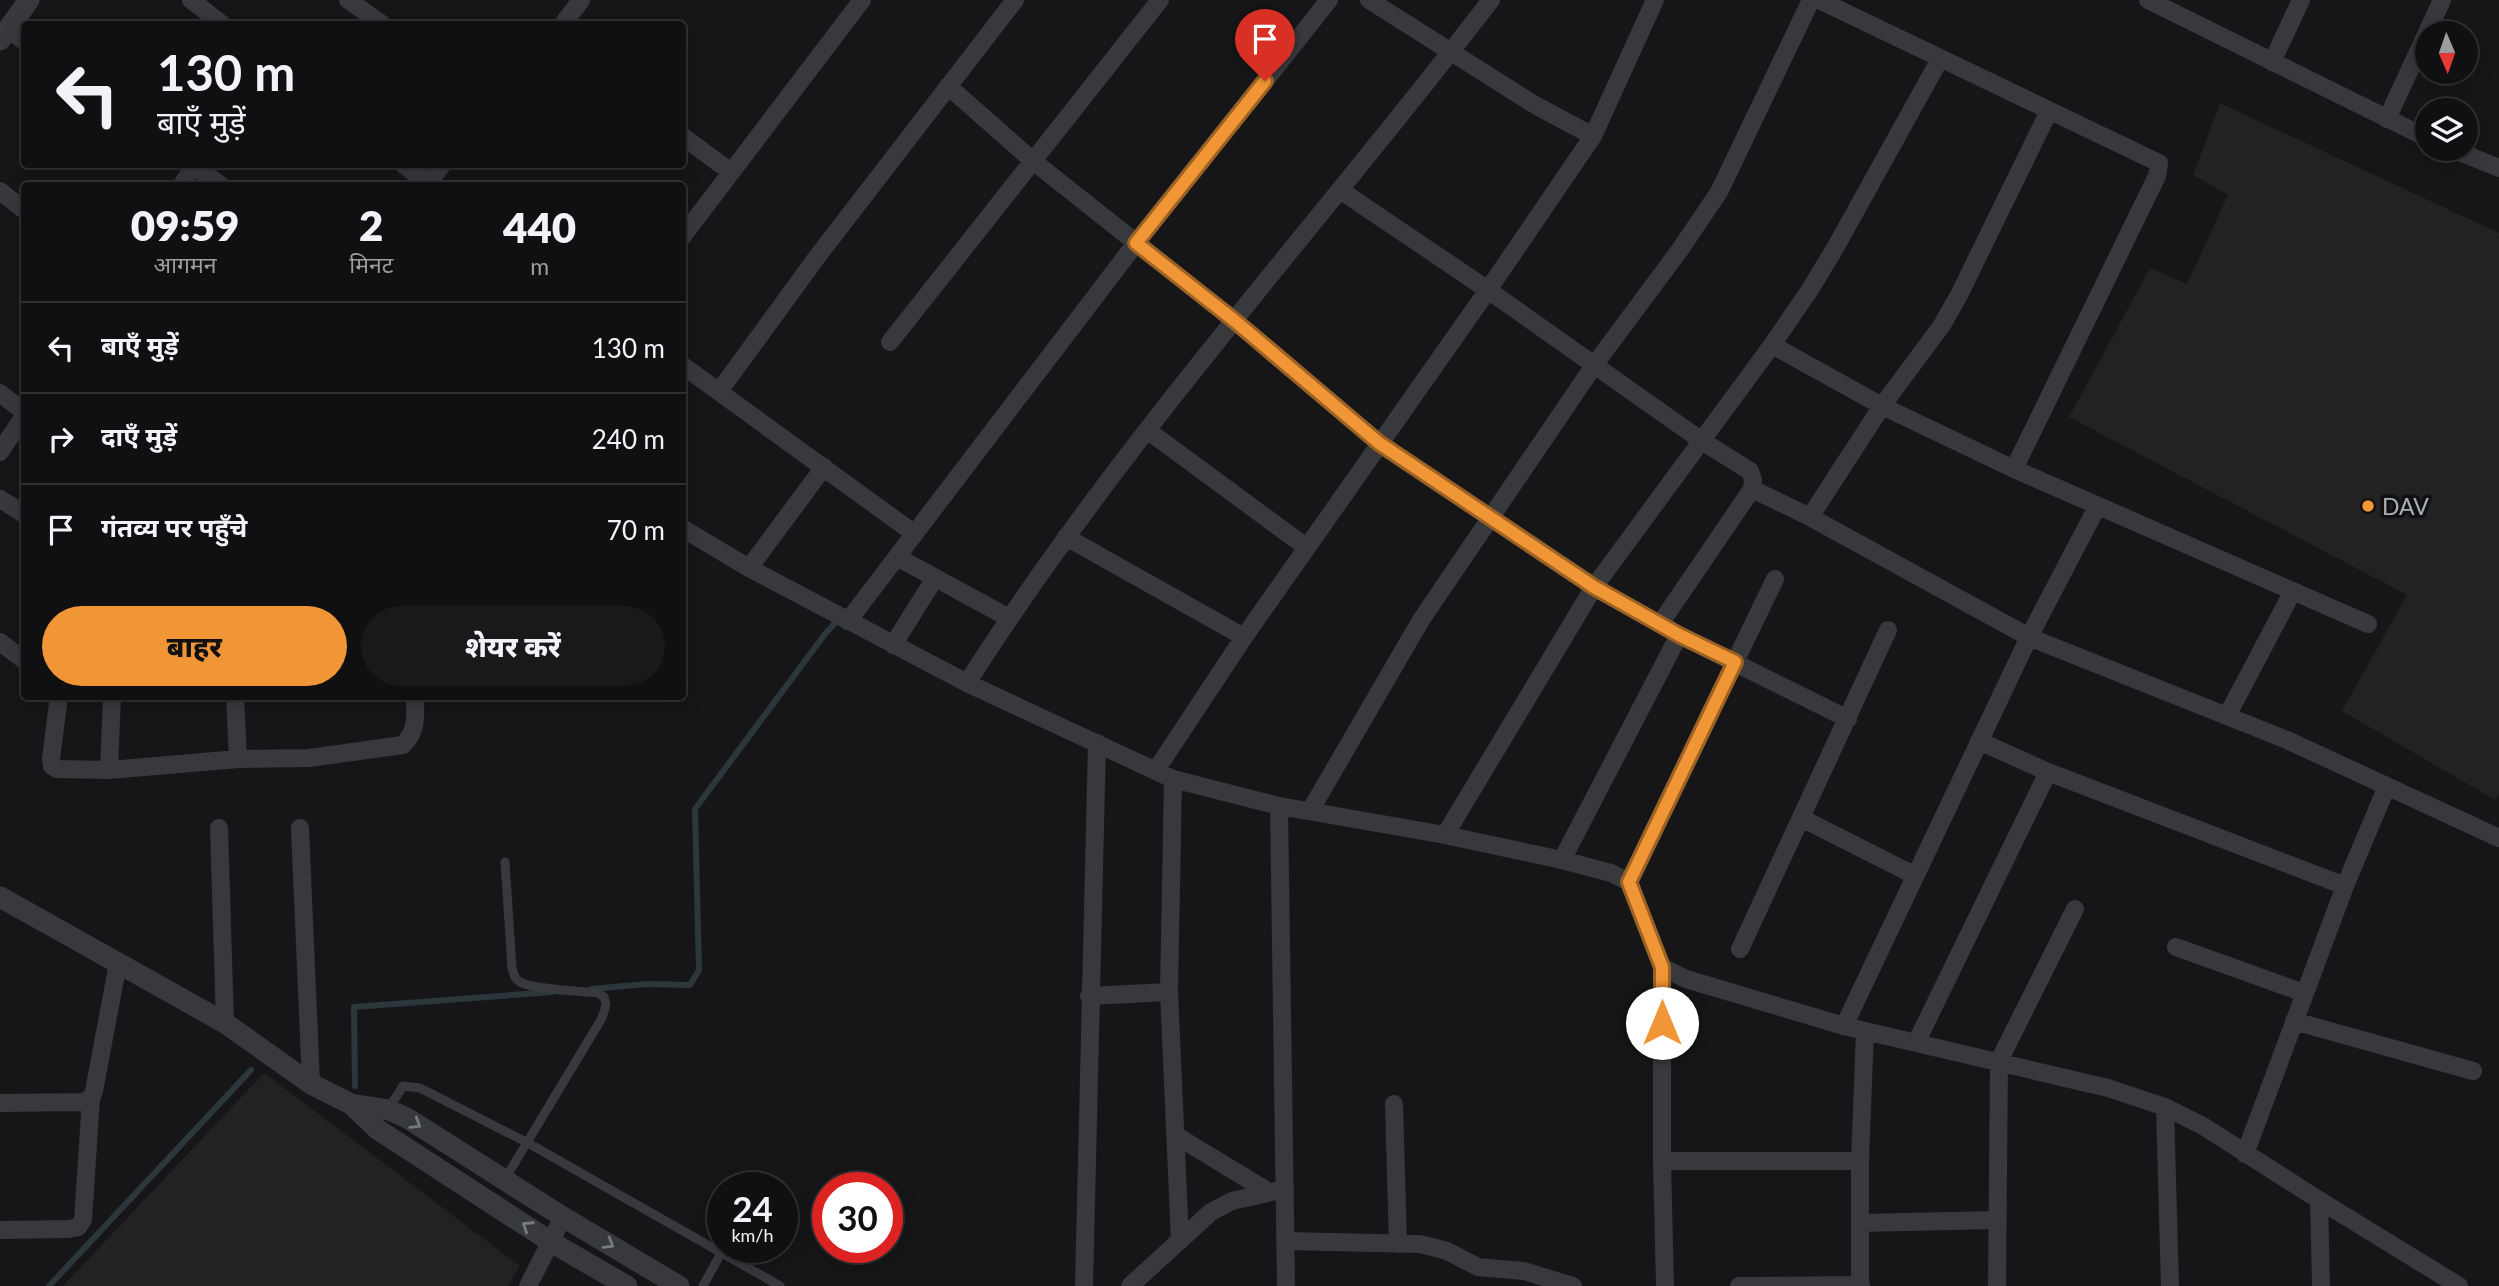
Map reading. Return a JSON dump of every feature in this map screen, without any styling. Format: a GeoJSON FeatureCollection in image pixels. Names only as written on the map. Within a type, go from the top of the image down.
{"type":"FeatureCollection","features":[{"type":"Feature","properties":{"kind":"street"},"geometry":{"type":"LineString","coordinates":[[11,36],[29,0]]}},
{"type":"Feature","properties":{"kind":"street"},"geometry":{"type":"LineString","coordinates":[[191,0],[218,21]]}},
{"type":"Feature","properties":{"kind":"street"},"geometry":{"type":"LineString","coordinates":[[348,0],[378,21]]}},
{"type":"Feature","properties":{"kind":"street"},"geometry":{"type":"LineString","coordinates":[[565,21],[581,0]]}},
{"type":"Feature","properties":{"kind":"street"},"geometry":{"type":"LineString","coordinates":[[720,390],[817,257],[1015,0]]}},
{"type":"Feature","properties":{"kind":"street"},"geometry":{"type":"LineString","coordinates":[[890,342],[1160,0]]}},
{"type":"Feature","properties":{"kind":"street"},"geometry":{"type":"LineString","coordinates":[[848,621],[1136,243],[1329,0]]}},
{"type":"Feature","properties":{"kind":"street"},"geometry":{"type":"LineString","coordinates":[[1369,0],[1535,105],[1593,136]]}},
{"type":"Feature","properties":{"kind":"street"},"geometry":{"type":"LineString","coordinates":[[967,683],[1066,537],[1147,430],[1490,0]]}},
{"type":"Feature","properties":{"kind":"street"},"geometry":{"type":"LineString","coordinates":[[1156,769],[1306,547],[1593,136],[1655,0]]}},
{"type":"Feature","properties":{"kind":"street"},"geometry":{"type":"LineString","coordinates":[[1310,811],[1421,620],[1595,364],[1719,192],[1811,0]]}},
{"type":"Feature","properties":{"kind":"street"},"geometry":{"type":"LineString","coordinates":[[1819,0],[2159,163],[2160,169],[2014,468]]}},
{"type":"Feature","properties":{"kind":"street"},"geometry":{"type":"LineString","coordinates":[[2148,0],[2173,5],[2272,62],[2415,132]]}},
{"type":"Feature","properties":{"kind":"street"},"geometry":{"type":"LineString","coordinates":[[2272,62],[2301,0]]}},
{"type":"Feature","properties":{"kind":"street"},"geometry":{"type":"LineString","coordinates":[[2387,119],[2442,0]]}},
{"type":"Feature","properties":{"kind":"street"},"geometry":{"type":"LineString","coordinates":[[686,232],[860,1]]}},
{"type":"Feature","properties":{"kind":"street"},"geometry":{"type":"LineString","coordinates":[[1445,835],[1594,587],[1772,345],[1835,250],[1940,59]]}},
{"type":"Feature","properties":{"kind":"street"},"geometry":{"type":"LineString","coordinates":[[948,86],[1033,161],[1235,321],[1379,443],[1594,587],[1679,635],[1848,719]]}},
{"type":"Feature","properties":{"kind":"street"},"geometry":{"type":"LineString","coordinates":[[1810,517],[1882,406],[1926,349],[1954,305],[2049,111]]}},
{"type":"Feature","properties":{"kind":"street"},"geometry":{"type":"LineString","coordinates":[[686,139],[731,172]]}},
{"type":"Feature","properties":{"kind":"street"},"geometry":{"type":"LineString","coordinates":[[2478,160],[2499,168]]}},
{"type":"Feature","properties":{"kind":"street"},"geometry":{"type":"LineString","coordinates":[[198,168],[217,182]]}},
{"type":"Feature","properties":{"kind":"street"},"geometry":{"type":"LineString","coordinates":[[408,168],[424,182]]}},
{"type":"Feature","properties":{"kind":"street"},"geometry":{"type":"LineString","coordinates":[[429,182],[440,168]]}},
{"type":"Feature","properties":{"kind":"street"},"geometry":{"type":"LineString","coordinates":[[1340,190],[1595,364],[1702,441],[1750,471],[1754,480],[1752,489],[1660,624]]}},
{"type":"Feature","properties":{"kind":"street"},"geometry":{"type":"LineString","coordinates":[[0,191],[21,208]]}},
{"type":"Feature","properties":{"kind":"street"},"geometry":{"type":"LineString","coordinates":[[1772,345],[1882,406],[2014,468],[2368,624]]}},
{"type":"Feature","properties":{"kind":"street"},"geometry":{"type":"LineString","coordinates":[[686,368],[915,534]]}},
{"type":"Feature","properties":{"kind":"street"},"geometry":{"type":"LineString","coordinates":[[0,393],[21,411]]}},
{"type":"Feature","properties":{"kind":"street"},"geometry":{"type":"LineString","coordinates":[[0,452],[21,419]]}},
{"type":"Feature","properties":{"kind":"street"},"geometry":{"type":"LineString","coordinates":[[1147,430],[1306,547]]}},
{"type":"Feature","properties":{"kind":"street"},"geometry":{"type":"LineString","coordinates":[[748,568],[824,467]]}},
{"type":"Feature","properties":{"kind":"street"},"geometry":{"type":"LineString","coordinates":[[1752,489],[1810,517],[2029,637],[2228,715],[2499,838]]}},
{"type":"Feature","properties":{"kind":"street"},"geometry":{"type":"LineString","coordinates":[[0,499],[21,512]]}},
{"type":"Feature","properties":{"kind":"street"},"geometry":{"type":"LineString","coordinates":[[1844,1026],[2029,637],[2098,507]]}},
{"type":"Feature","properties":{"kind":"street"},"geometry":{"type":"LineString","coordinates":[[686,530],[748,568],[967,683],[1173,779],[1279,806],[1445,835],[1562,860],[1611,873],[1629,882],[1662,967],[1665,1286]]}},
{"type":"Feature","properties":{"kind":"street"},"geometry":{"type":"LineString","coordinates":[[1066,537],[1244,637]]}},
{"type":"Feature","properties":{"kind":"street"},"geometry":{"type":"LineString","coordinates":[[897,557],[1009,618]]}},
{"type":"Feature","properties":{"kind":"street"},"geometry":{"type":"LineString","coordinates":[[893,645],[935,578]]}},
{"type":"Feature","properties":{"kind":"street"},"geometry":{"type":"LineString","coordinates":[[1629,882],[1775,579]]}},
{"type":"Feature","properties":{"kind":"street"},"geometry":{"type":"LineString","coordinates":[[2228,715],[2293,592]]}},
{"type":"Feature","properties":{"kind":"street"},"geometry":{"type":"LineString","coordinates":[[1740,949],[1888,630]]}},
{"type":"Feature","properties":{"kind":"street"},"geometry":{"type":"LineString","coordinates":[[1562,860],[1679,635]]}},
{"type":"Feature","properties":{"kind":"street"},"geometry":{"type":"LineString","coordinates":[[0,642],[21,658]]}},
{"type":"Feature","properties":{"kind":"street"},"geometry":{"type":"LineString","coordinates":[[58,700],[51,759],[52,765],[64,771],[238,759],[309,758],[403,745],[412,735],[415,700]]}},
{"type":"Feature","properties":{"kind":"street"},"geometry":{"type":"LineString","coordinates":[[109,770],[111,700]]}},
{"type":"Feature","properties":{"kind":"street"},"geometry":{"type":"LineString","coordinates":[[235,700],[238,759]]}},
{"type":"Feature","properties":{"kind":"street"},"geometry":{"type":"LineString","coordinates":[[1979,741],[2048,772],[2344,886]]}},
{"type":"Feature","properties":{"kind":"street"},"geometry":{"type":"LineString","coordinates":[[1084,1286],[1097,743]]}},
{"type":"Feature","properties":{"kind":"street"},"geometry":{"type":"LineString","coordinates":[[1916,1043],[2048,772]]}},
{"type":"Feature","properties":{"kind":"street"},"geometry":{"type":"LineString","coordinates":[[1173,779],[1169,992],[1180,1241]]}},
{"type":"Feature","properties":{"kind":"street"},"geometry":{"type":"LineString","coordinates":[[2245,1154],[2344,886],[2387,786]]}},
{"type":"Feature","properties":{"kind":"street"},"geometry":{"type":"LineString","coordinates":[[1279,806],[1277,1190],[1285,1241],[1286,1286]]}},
{"type":"Feature","properties":{"kind":"street"},"geometry":{"type":"LineString","coordinates":[[1801,818],[1914,875]]}},
{"type":"Feature","properties":{"kind":"street"},"geometry":{"type":"LineString","coordinates":[[219,828],[225,1024]]}},
{"type":"Feature","properties":{"kind":"street"},"geometry":{"type":"LineString","coordinates":[[300,828],[311,1084]]}},
{"type":"Feature","properties":{"kind":"street"},"geometry":{"type":"LineString","coordinates":[[0,897],[225,1024],[311,1084],[351,1104],[377,1129],[551,1242],[627,1286]]}},
{"type":"Feature","properties":{"kind":"street"},"geometry":{"type":"LineString","coordinates":[[1997,1286],[2000,1061],[2074,909]]}},
{"type":"Feature","properties":{"kind":"street"},"geometry":{"type":"LineString","coordinates":[[2176,947],[2304,993]]}},
{"type":"Feature","properties":{"kind":"street"},"geometry":{"type":"LineString","coordinates":[[0,1230],[68,1229],[78,1227],[83,1220],[91,1099],[118,963]]}},
{"type":"Feature","properties":{"kind":"street"},"geometry":{"type":"LineString","coordinates":[[1662,967],[1686,979],[1844,1026],[2108,1088],[2165,1107],[2203,1126],[2459,1286]]}},
{"type":"Feature","properties":{"kind":"street"},"geometry":{"type":"LineString","coordinates":[[1089,996],[1169,992]]}},
{"type":"Feature","properties":{"kind":"street"},"geometry":{"type":"LineString","coordinates":[[2294,1021],[2473,1071]]}},
{"type":"Feature","properties":{"kind":"street"},"geometry":{"type":"LineString","coordinates":[[1739,1286],[1861,1286],[1860,1161],[1865,1031]]}},
{"type":"Feature","properties":{"kind":"street"},"geometry":{"type":"LineString","coordinates":[[0,1103],[83,1102],[91,1099]]}},
{"type":"Feature","properties":{"kind":"street"},"geometry":{"type":"LineString","coordinates":[[351,1104],[388,1110],[407,1118],[563,1217],[679,1286]]}},
{"type":"Feature","properties":{"kind":"street"},"geometry":{"type":"LineString","coordinates":[[1394,1104],[1398,1244]]}},
{"type":"Feature","properties":{"kind":"street"},"geometry":{"type":"LineString","coordinates":[[2165,1107],[2170,1286]]}},
{"type":"Feature","properties":{"kind":"street"},"geometry":{"type":"LineString","coordinates":[[1175,1135],[1277,1190]]}},
{"type":"Feature","properties":{"kind":"street"},"geometry":{"type":"LineString","coordinates":[[1662,1161],[1860,1161]]}},
{"type":"Feature","properties":{"kind":"street"},"geometry":{"type":"LineString","coordinates":[[1130,1286],[1211,1212],[1232,1202],[1277,1190]]}},
{"type":"Feature","properties":{"kind":"street"},"geometry":{"type":"LineString","coordinates":[[2319,1200],[2321,1286]]}},
{"type":"Feature","properties":{"kind":"street"},"geometry":{"type":"LineString","coordinates":[[528,1286],[563,1217]]}},
{"type":"Feature","properties":{"kind":"street"},"geometry":{"type":"LineString","coordinates":[[1860,1223],[1996,1220]]}},
{"type":"Feature","properties":{"kind":"street"},"geometry":{"type":"LineString","coordinates":[[1285,1241],[1437,1247],[1478,1267],[1524,1271],[1573,1286]]}},
{"type":"Feature","properties":{"kind":"lane"},"geometry":{"type":"LineString","coordinates":[[504,1180],[602,1018],[606,1005],[604,997],[598,993],[534,986],[521,983],[515,978],[512,968],[505,862]]}},
{"type":"Feature","properties":{"kind":"lane"},"geometry":{"type":"LineString","coordinates":[[388,1110],[403,1086],[411,1085],[528,1143],[707,1245]]}},
{"type":"Feature","properties":{"kind":"lane"},"geometry":{"type":"LineString","coordinates":[[703,1286],[716,1263]]}},
{"type":"Feature","properties":{"kind":"lane"},"geometry":{"type":"LineString","coordinates":[[739,1263],[780,1286]]}},
{"type":"Feature","properties":{"kind":"shaded area","name":"DAV"},"geometry":{"type":"Polygon","coordinates":[[[2220,103],[2499,233],[2499,793],[2495,800],[2342,711],[2407,595],[2069,417],[2150,268],[2187,284],[2228,195],[2193,175],[2220,103]]]}},
{"type":"Feature","properties":{"kind":"shaded area"},"geometry":{"type":"Polygon","coordinates":[[[264,1073],[520,1266],[508,1286],[63,1286],[264,1073]]]}},
{"type":"Feature","properties":{"kind":"waterway"},"geometry":{"type":"LineString","coordinates":[[591,989],[647,984],[690,985],[699,970],[695,809],[834,624]]}},
{"type":"Feature","properties":{"kind":"waterway"},"geometry":{"type":"LineString","coordinates":[[355,1086],[354,1007],[552,992]]}},
{"type":"Feature","properties":{"kind":"waterway"},"geometry":{"type":"LineString","coordinates":[[49,1286],[251,1070]]}},
{"type":"Feature","properties":{"kind":"place","name":"DAV"},"geometry":{"type":"Point","coordinates":[2368,506]}},
{"type":"Feature","properties":{"kind":"route"},"geometry":{"type":"LineString","coordinates":[[1265,81],[1136,243],[1235,321],[1379,443],[1594,587],[1679,635],[1735,662],[1629,882],[1662,967],[1662,1023]]}}]}
